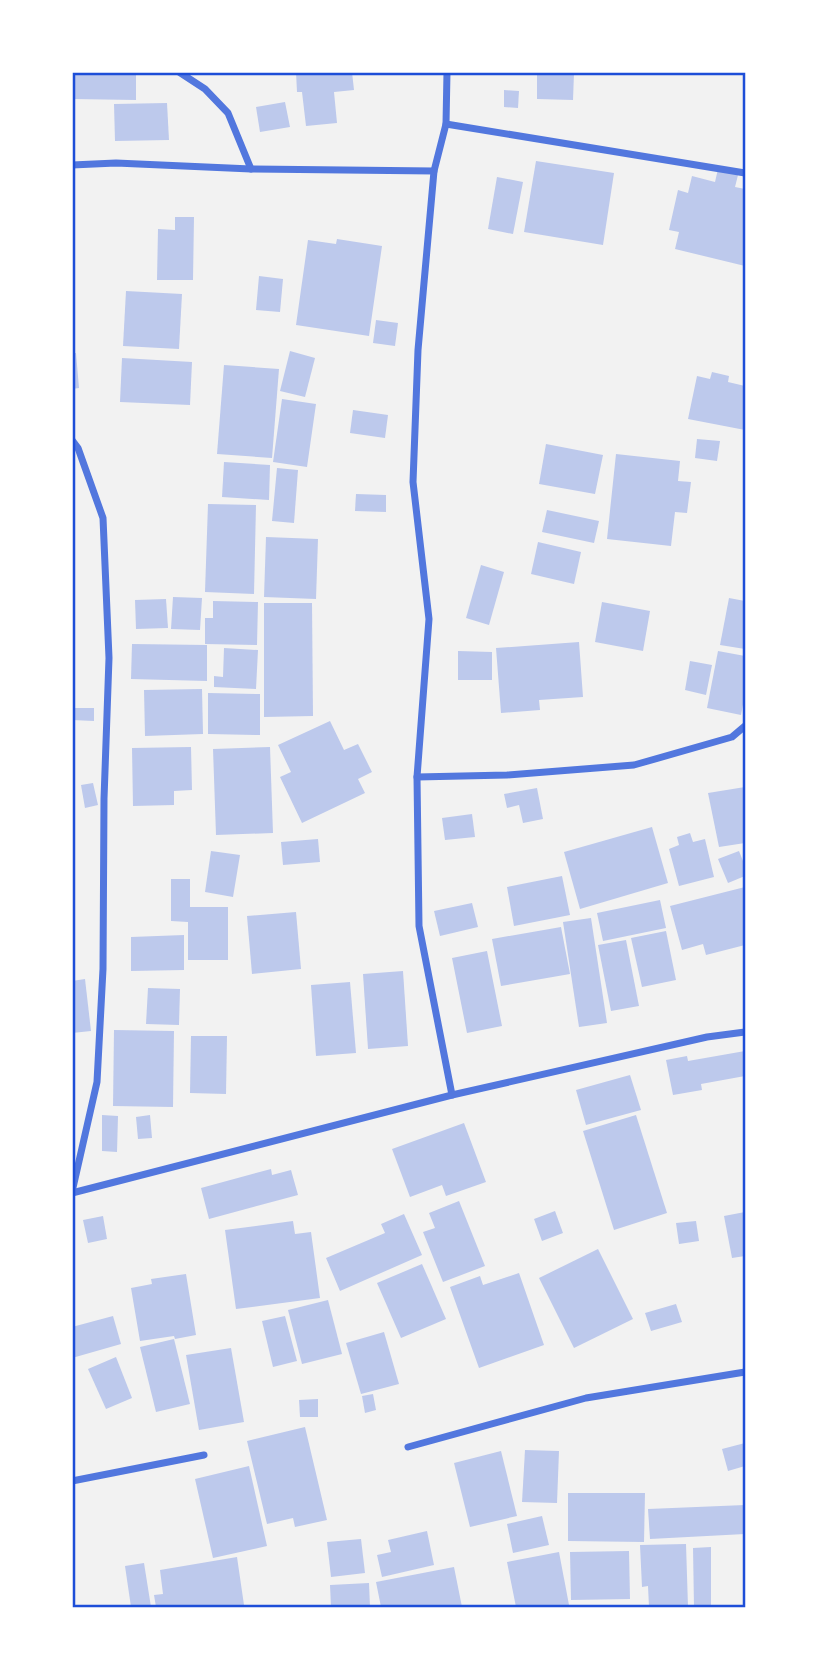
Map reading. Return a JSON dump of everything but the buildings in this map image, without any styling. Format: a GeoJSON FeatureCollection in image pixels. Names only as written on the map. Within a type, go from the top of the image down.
{"type":"FeatureCollection","features":[{"type":"Feature","properties":{"kind":"street"},"geometry":{"type":"LineString","coordinates":[[179,72],[205,89],[228,113],[251,169]]}},
{"type":"Feature","properties":{"kind":"street"},"geometry":{"type":"LineString","coordinates":[[447,72],[446,124],[435,171],[418,350],[413,482],[429,619],[416,777],[419,926],[452,1095]]}},
{"type":"Feature","properties":{"kind":"street"},"geometry":{"type":"LineString","coordinates":[[446,124],[745,173]]}},
{"type":"Feature","properties":{"kind":"street"},"geometry":{"type":"LineString","coordinates":[[72,165],[116,163],[251,169],[435,171]]}},
{"type":"Feature","properties":{"kind":"street"},"geometry":{"type":"LineString","coordinates":[[72,440],[78,449],[103,517],[109,658],[104,799],[103,969],[97,1082],[72,1192],[452,1095],[707,1037],[745,1032]]}},
{"type":"Feature","properties":{"kind":"street"},"geometry":{"type":"LineString","coordinates":[[416,777],[507,775],[634,765],[732,737],[745,726]]}},
{"type":"Feature","properties":{"kind":"street"},"geometry":{"type":"LineString","coordinates":[[408,1447],[586,1398],[745,1372]]}},
{"type":"Feature","properties":{"kind":"street"},"geometry":{"type":"LineString","coordinates":[[72,1481],[204,1455]]}}]}
